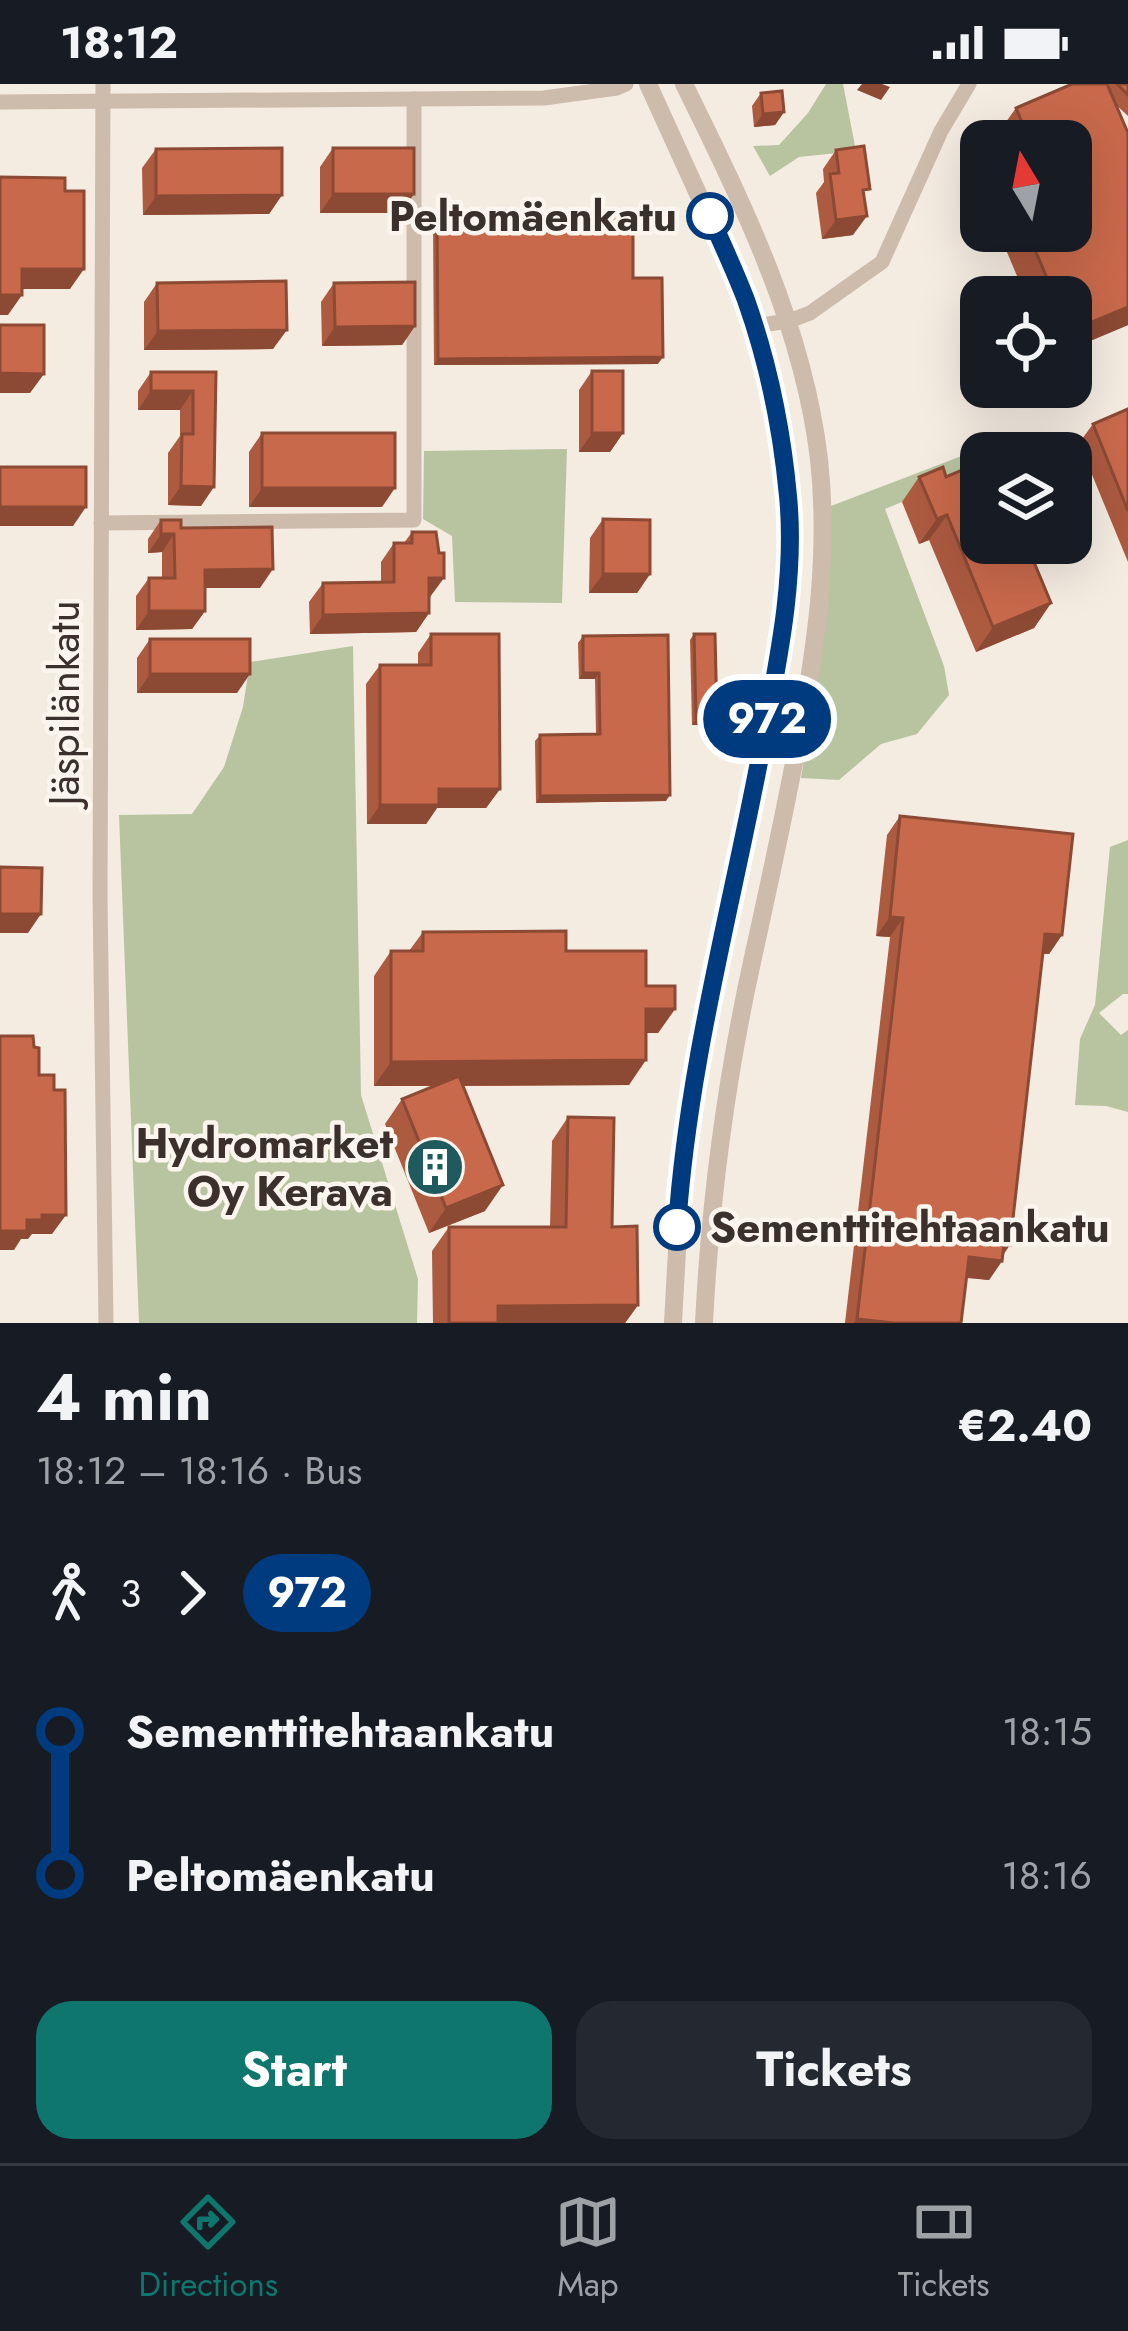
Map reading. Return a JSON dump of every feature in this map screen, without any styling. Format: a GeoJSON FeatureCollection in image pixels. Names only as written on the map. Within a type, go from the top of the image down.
{"type":"FeatureCollection","features":[{"type":"Feature","properties":{"kind":"street"},"geometry":{"type":"LineString","coordinates":[[0,102],[104,92],[414,100],[544,98],[626,84]]}},
{"type":"Feature","properties":{"kind":"street"},"geometry":{"type":"LineString","coordinates":[[648,84],[746,299],[769,379],[789,500],[787,600],[779,657],[690,1103],[673,1323]]}},
{"type":"Feature","properties":{"kind":"street"},"geometry":{"type":"LineString","coordinates":[[684,84],[770,269],[789,321],[818,457],[824,526],[817,637],[724,1106],[704,1323]]}},
{"type":"Feature","properties":{"kind":"street"},"geometry":{"type":"LineString","coordinates":[[754,326],[810,313],[882,262],[941,131],[969,84]]}},
{"type":"Feature","properties":{"kind":"street","name":"Jäspilänkatu"},"geometry":{"type":"LineString","coordinates":[[104,92],[100,897],[106,1323]]}},
{"type":"Feature","properties":{"kind":"street"},"geometry":{"type":"LineString","coordinates":[[101,524],[415,520],[414,100]]}},
{"type":"Feature","properties":{"kind":"green space"},"geometry":{"type":"Polygon","coordinates":[[[826,84],[843,84],[856,151],[799,157],[770,176],[753,146],[779,145],[826,84]]]}},
{"type":"Feature","properties":{"kind":"green space"},"geometry":{"type":"Polygon","coordinates":[[[567,449],[562,603],[455,602],[452,536],[423,519],[424,451],[567,449]]]}},
{"type":"Feature","properties":{"kind":"green space"},"geometry":{"type":"Polygon","coordinates":[[[960,457],[960,478],[885,509],[944,666],[949,695],[917,734],[881,744],[839,780],[801,778],[824,628],[831,506],[960,457]]]}},
{"type":"Feature","properties":{"kind":"green space"},"geometry":{"type":"Polygon","coordinates":[[[353,646],[361,1095],[418,1279],[417,1323],[139,1323],[119,815],[192,814],[224,767],[243,707],[250,662],[353,646]]]}},
{"type":"Feature","properties":{"kind":"green space"},"geometry":{"type":"Polygon","coordinates":[[[1128,840],[1128,994],[1099,1013],[1121,1035],[1128,1030],[1128,1112],[1075,1105],[1080,1039],[1095,1005],[1110,847],[1128,840]]]}},
{"type":"Feature","properties":{"kind":"building"},"geometry":{"type":"Polygon","coordinates":[[[1072,84],[1107,84],[1128,133],[1128,307],[1092,322],[1092,276],[1046,276],[1036,252],[1092,252],[1092,120],[1021,120],[1016,108],[1072,84]]]}},
{"type":"Feature","properties":{"kind":"building"},"geometry":{"type":"Polygon","coordinates":[[[782,91],[784,112],[763,114],[761,93],[782,91]]]}},
{"type":"Feature","properties":{"kind":"building"},"geometry":{"type":"Polygon","coordinates":[[[864,146],[870,189],[863,190],[867,216],[836,220],[830,174],[839,173],[836,150],[864,146]]]}},
{"type":"Feature","properties":{"kind":"building"},"geometry":{"type":"Polygon","coordinates":[[[282,148],[282,195],[156,196],[156,149],[282,148]]]}},
{"type":"Feature","properties":{"kind":"building"},"geometry":{"type":"Polygon","coordinates":[[[333,148],[414,148],[414,194],[333,194],[333,148]]]}},
{"type":"Feature","properties":{"kind":"building"},"geometry":{"type":"Polygon","coordinates":[[[0,177],[65,178],[65,191],[84,191],[84,269],[22,269],[22,295],[0,295],[0,177]]]}},
{"type":"Feature","properties":{"kind":"building"},"geometry":{"type":"Polygon","coordinates":[[[633,213],[633,278],[662,278],[663,357],[438,359],[437,215],[633,213]]]}},
{"type":"Feature","properties":{"kind":"building"},"geometry":{"type":"Polygon","coordinates":[[[286,281],[287,330],[158,331],[157,283],[286,281]]]}},
{"type":"Feature","properties":{"kind":"building"},"geometry":{"type":"Polygon","coordinates":[[[415,282],[415,326],[335,327],[334,283],[415,282]]]}},
{"type":"Feature","properties":{"kind":"building"},"geometry":{"type":"Polygon","coordinates":[[[0,325],[44,325],[44,374],[0,373],[0,325]]]}},
{"type":"Feature","properties":{"kind":"building"},"geometry":{"type":"Polygon","coordinates":[[[592,371],[623,371],[623,433],[592,433],[592,371]]]}},
{"type":"Feature","properties":{"kind":"building"},"geometry":{"type":"Polygon","coordinates":[[[151,372],[216,372],[214,487],[181,486],[182,434],[193,434],[193,391],[151,391],[151,372]]]}},
{"type":"Feature","properties":{"kind":"building"},"geometry":{"type":"Polygon","coordinates":[[[1128,409],[1128,511],[1093,424],[1128,409]]]}},
{"type":"Feature","properties":{"kind":"building"},"geometry":{"type":"Polygon","coordinates":[[[262,433],[395,433],[395,488],[262,488],[262,433]]]}},
{"type":"Feature","properties":{"kind":"building"},"geometry":{"type":"Polygon","coordinates":[[[0,467],[86,467],[86,507],[0,507],[0,467]]]}},
{"type":"Feature","properties":{"kind":"building"},"geometry":{"type":"Polygon","coordinates":[[[943,467],[946,477],[960,471],[960,547],[947,515],[937,519],[919,477],[943,467]]]}},
{"type":"Feature","properties":{"kind":"building"},"geometry":{"type":"Polygon","coordinates":[[[603,519],[650,520],[650,574],[603,574],[603,519]]]}},
{"type":"Feature","properties":{"kind":"building"},"geometry":{"type":"Polygon","coordinates":[[[161,520],[181,520],[181,528],[272,527],[273,569],[205,570],[205,611],[149,611],[149,578],[175,578],[174,534],[161,534],[161,520]]]}},
{"type":"Feature","properties":{"kind":"building"},"geometry":{"type":"Polygon","coordinates":[[[412,532],[436,532],[439,553],[444,553],[444,578],[429,578],[429,613],[323,615],[323,583],[394,582],[394,543],[412,543],[412,532]]]}},
{"type":"Feature","properties":{"kind":"building"},"geometry":{"type":"Polygon","coordinates":[[[967,564],[1035,564],[1051,603],[993,627],[967,564]]]}},
{"type":"Feature","properties":{"kind":"building"},"geometry":{"type":"Polygon","coordinates":[[[431,634],[499,634],[500,789],[439,789],[439,805],[380,805],[380,665],[431,665],[431,634]]]}},
{"type":"Feature","properties":{"kind":"building"},"geometry":{"type":"Polygon","coordinates":[[[694,634],[715,634],[717,718],[696,719],[694,634]]]}},
{"type":"Feature","properties":{"kind":"building"},"geometry":{"type":"Polygon","coordinates":[[[668,635],[670,795],[540,796],[540,735],[600,734],[599,673],[583,673],[583,636],[668,635]]]}},
{"type":"Feature","properties":{"kind":"building"},"geometry":{"type":"Polygon","coordinates":[[[150,639],[250,639],[250,674],[150,674],[150,639]]]}},
{"type":"Feature","properties":{"kind":"building"},"geometry":{"type":"Polygon","coordinates":[[[900,816],[1073,834],[1062,935],[1045,934],[1010,1245],[1004,1244],[1002,1261],[969,1257],[961,1323],[857,1319],[903,918],[890,917],[900,816]]]}},
{"type":"Feature","properties":{"kind":"building"},"geometry":{"type":"Polygon","coordinates":[[[0,867],[42,868],[41,914],[0,914],[0,867]]]}},
{"type":"Feature","properties":{"kind":"building"},"geometry":{"type":"Polygon","coordinates":[[[566,931],[566,951],[646,951],[646,986],[675,986],[675,1009],[646,1009],[646,1060],[391,1062],[391,951],[423,951],[423,932],[566,931]]]}},
{"type":"Feature","properties":{"kind":"building"},"geometry":{"type":"Polygon","coordinates":[[[0,1036],[33,1036],[34,1047],[39,1048],[39,1075],[54,1075],[54,1090],[65,1090],[66,1215],[27,1220],[27,1231],[0,1231],[0,1036]]]}},
{"type":"Feature","properties":{"kind":"building"},"geometry":{"type":"Polygon","coordinates":[[[459,1076],[503,1185],[446,1208],[402,1099],[459,1076]]]}},
{"type":"Feature","properties":{"kind":"building"},"geometry":{"type":"Polygon","coordinates":[[[568,1117],[614,1118],[612,1227],[637,1226],[638,1305],[498,1306],[498,1323],[449,1323],[449,1227],[566,1227],[568,1117]]]}},
{"type":"Feature","properties":{"kind":"bus line","name":"972"},"geometry":{"type":"LineString","coordinates":[[677,1227],[696,1066],[756,778],[787,600],[789,500],[769,379],[746,299],[710,216]]}},
{"type":"Feature","properties":{"kind":"place","name":"Peltomäenkatu"},"geometry":{"type":"Point","coordinates":[710,216]}},
{"type":"Feature","properties":{"kind":"place","name":"Hydromarket Oy Kerava"},"geometry":{"type":"Point","coordinates":[435,1167]}},
{"type":"Feature","properties":{"kind":"place","name":"Sementtitehtaankatu"},"geometry":{"type":"Point","coordinates":[677,1227]}}]}
